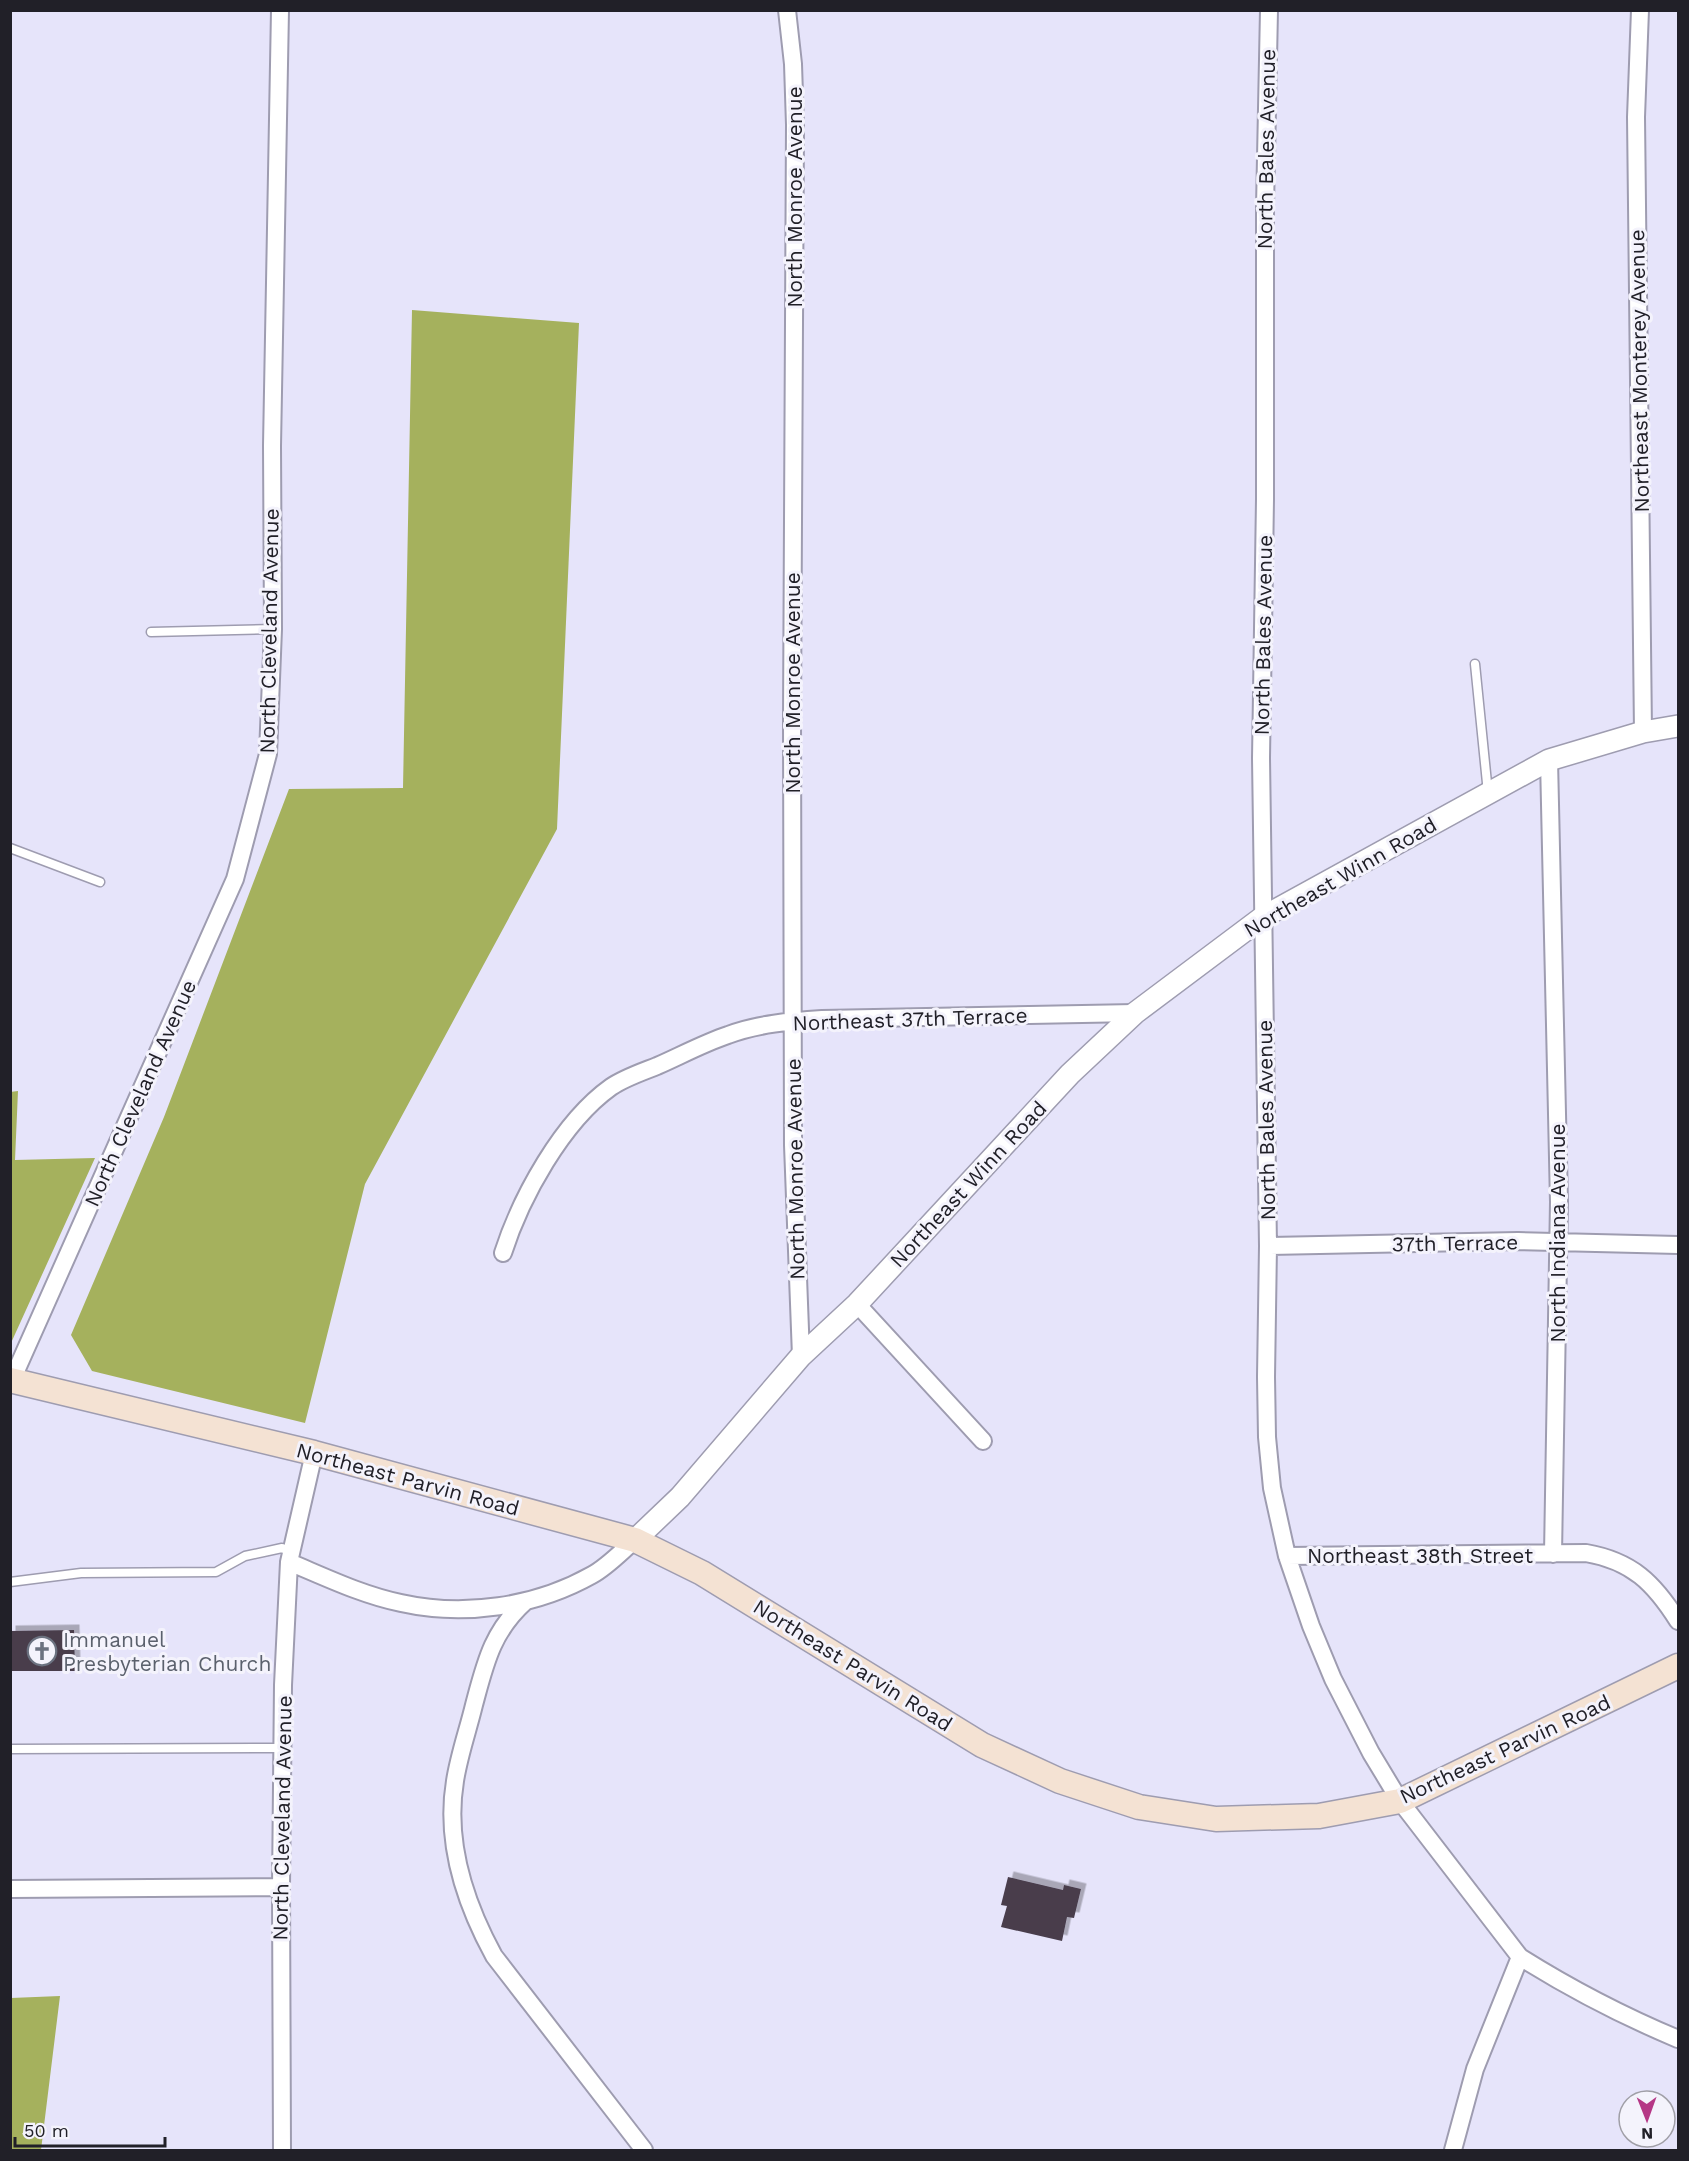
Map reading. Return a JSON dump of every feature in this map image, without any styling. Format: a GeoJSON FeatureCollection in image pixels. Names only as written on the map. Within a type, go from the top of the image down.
{"type":"FeatureCollection","features":[{"type":"Feature","properties":{"kind":"main road","name":"Northeast Parvin Road"},"geometry":{"type":"LineString","coordinates":[[11,1380],[314,1453],[635,1540],[702,1573],[982,1745],[1060,1781],[1139,1807],[1216,1819],[1319,1816],[1400,1801],[1678,1666]]}},
{"type":"Feature","properties":{"kind":"street","name":"North Cleveland Avenue"},"geometry":{"type":"LineString","coordinates":[[11,1380],[235,879],[268,754],[273,629],[272,446],[280,10]]}},
{"type":"Feature","properties":{"kind":"street","name":"North Monroe Avenue"},"geometry":{"type":"LineString","coordinates":[[787,10],[795,125],[792,707],[793,1145],[801,1356]]}},
{"type":"Feature","properties":{"kind":"street","name":"North Bales Avenue"},"geometry":{"type":"LineString","coordinates":[[1269,10],[1264,207],[1265,499],[1261,746],[1268,1246],[1266,1377],[1267,1437],[1272,1488],[1287,1556],[1311,1626],[1333,1679],[1371,1753],[1400,1801],[1520,1957]]}},
{"type":"Feature","properties":{"kind":"street","name":"Northeast Monterey Avenue"},"geometry":{"type":"LineString","coordinates":[[1640,10],[1636,117],[1643,732]]}},
{"type":"Feature","properties":{"kind":"street","name":"Northeast Winn Road"},"geometry":{"type":"LineString","coordinates":[[290,1557],[356,1589],[400,1603],[438,1609],[479,1608],[526,1601],[551,1594],[594,1574],[635,1540],[680,1497],[801,1356],[857,1304],[1070,1074],[1135,1013],[1263,917],[1549,759],[1643,732],[1678,726]]}},
{"type":"Feature","properties":{"kind":"street","name":"North Indiana Avenue"},"geometry":{"type":"LineString","coordinates":[[1549,759],[1559,1202],[1553,1554]]}},
{"type":"Feature","properties":{"kind":"street","name":"Northeast 37th Terrace"},"geometry":{"type":"LineString","coordinates":[[503,1253],[523,1202],[540,1169],[585,1111],[612,1086],[727,1035],[793,1021],[1135,1013]]}},
{"type":"Feature","properties":{"kind":"street","name":"37th Terrace"},"geometry":{"type":"LineString","coordinates":[[1268,1246],[1558,1242],[1678,1245]]}},
{"type":"Feature","properties":{"kind":"street"},"geometry":{"type":"LineString","coordinates":[[857,1304],[982,1441]]}},
{"type":"Feature","properties":{"kind":"street","name":"North Cleveland Avenue"},"geometry":{"type":"LineString","coordinates":[[282,2151],[281,1887],[290,1557],[314,1453]]}},
{"type":"Feature","properties":{"kind":"street"},"geometry":{"type":"LineString","coordinates":[[1553,1554],[1586,1553],[1607,1557],[1627,1566],[1648,1582],[1665,1601],[1678,1621]]}},
{"type":"Feature","properties":{"kind":"street","name":"Northeast 38th Street"},"geometry":{"type":"LineString","coordinates":[[1287,1556],[1553,1554]]}},
{"type":"Feature","properties":{"kind":"street"},"geometry":{"type":"LineString","coordinates":[[526,1601],[506,1621],[492,1644],[463,1747],[454,1792],[453,1823],[458,1865],[480,1931],[494,1956],[644,2151]]}},
{"type":"Feature","properties":{"kind":"street"},"geometry":{"type":"LineString","coordinates":[[10,1889],[281,1887]]}},
{"type":"Feature","properties":{"kind":"street"},"geometry":{"type":"LineString","coordinates":[[1453,2151],[1475,2069],[1520,1957],[1597,2002],[1678,2039]]}},
{"type":"Feature","properties":{"kind":"lane"},"geometry":{"type":"LineString","coordinates":[[151,632],[273,629]]}},
{"type":"Feature","properties":{"kind":"lane"},"geometry":{"type":"LineString","coordinates":[[1475,664],[1488,793]]}},
{"type":"Feature","properties":{"kind":"lane"},"geometry":{"type":"LineString","coordinates":[[10,848],[100,882]]}},
{"type":"Feature","properties":{"kind":"lane"},"geometry":{"type":"LineString","coordinates":[[10,1582],[81,1573],[216,1572],[245,1556],[282,1548],[290,1557]]}},
{"type":"Feature","properties":{"kind":"lane"},"geometry":{"type":"LineString","coordinates":[[10,1749],[283,1748]]}},
{"type":"Feature","properties":{"kind":"green space"},"geometry":{"type":"Polygon","coordinates":[[[412,310],[579,323],[557,829],[365,1184],[305,1423],[92,1371],[71,1335],[164,1117],[289,789],[403,788],[412,310]]]}},
{"type":"Feature","properties":{"kind":"green space"},"geometry":{"type":"Polygon","coordinates":[[[18,1091],[15,1160],[95,1158],[11,1343],[10,1092],[18,1091]]]}},
{"type":"Feature","properties":{"kind":"green space"},"geometry":{"type":"Polygon","coordinates":[[[60,1996],[41,2150],[11,2150],[11,1998],[60,1996]]]}},
{"type":"Feature","properties":{"kind":"building","name":"Immanuel Presbyterian Church"},"geometry":{"type":"Polygon","coordinates":[[[74,1630],[75,1671],[10,1671],[10,1631],[74,1630]]]}},
{"type":"Feature","properties":{"kind":"building"},"geometry":{"type":"Polygon","coordinates":[[[1008,1877],[1063,1890],[1064,1885],[1081,1889],[1074,1918],[1067,1917],[1062,1941],[1001,1927],[1007,1906],[1001,1905],[1008,1877]]]}},
{"type":"Feature","properties":{"kind":"place","name":"Immanuel Presbyterian Church"},"geometry":{"type":"Point","coordinates":[42,1651]}}]}
